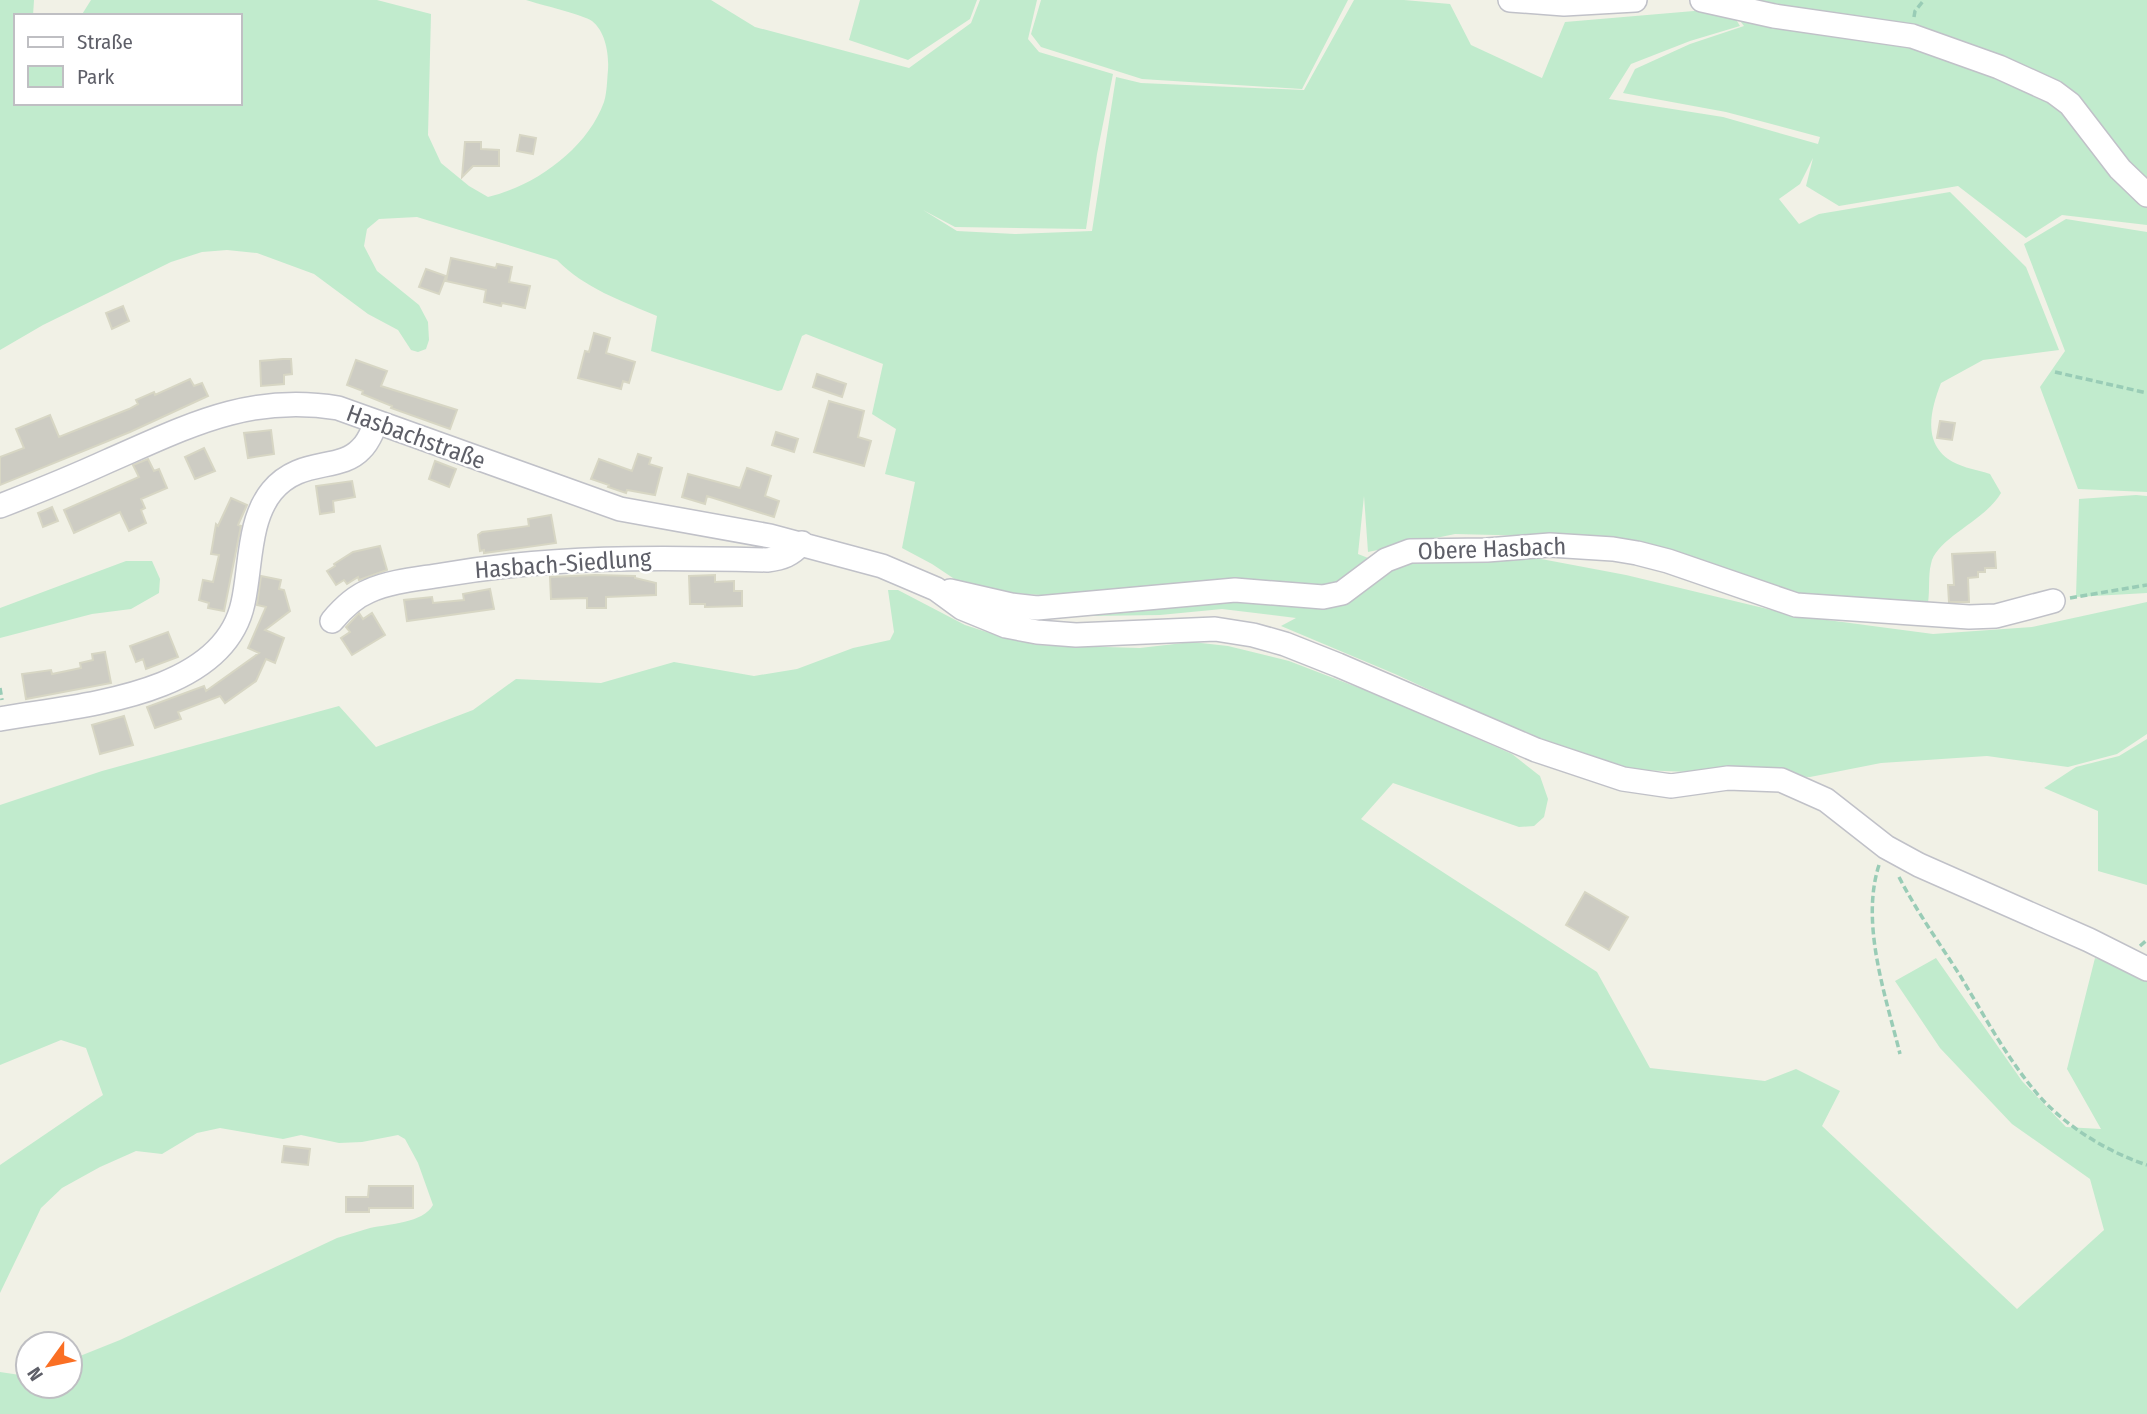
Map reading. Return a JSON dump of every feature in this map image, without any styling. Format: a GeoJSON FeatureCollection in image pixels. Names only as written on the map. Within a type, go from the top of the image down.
{"type":"FeatureCollection","features":[{"type":"Feature","properties":{"kind":"street"},"geometry":{"type":"LineString","coordinates":[[1510,0],[1564,4],[1635,0]]}},
{"type":"Feature","properties":{"kind":"street"},"geometry":{"type":"LineString","coordinates":[[1702,0],[1774,16],[1912,36],[1999,67],[2054,92],[2070,104],[2120,170],[2147,195]]}},
{"type":"Feature","properties":{"kind":"street","name":"Hasbachstraße"},"geometry":{"type":"LineString","coordinates":[[0,506],[178,429],[221,414],[292,404],[322,405],[347,411],[620,509],[802,543],[882,566],[936,589]]}},
{"type":"Feature","properties":{"kind":"street"},"geometry":{"type":"LineString","coordinates":[[0,719],[132,694],[169,681],[207,660],[223,645],[235,628],[243,606],[257,524],[263,505],[271,492],[282,480],[294,473],[354,456],[368,440],[377,422]]}},
{"type":"Feature","properties":{"kind":"street","name":"Hasbach-Siedlung"},"geometry":{"type":"LineString","coordinates":[[332,621],[341,610],[367,591],[389,584],[457,572],[590,558],[782,559],[792,554],[802,543]]}},
{"type":"Feature","properties":{"kind":"street","name":"Obere Hasbach"},"geometry":{"type":"LineString","coordinates":[[936,589],[1037,608],[1235,590],[1323,597],[1342,593],[1386,560],[1410,551],[1487,550],[1550,545],[1637,553],[1796,605],[1969,617],[1996,616],[2053,601]]}},
{"type":"Feature","properties":{"kind":"street"},"geometry":{"type":"LineString","coordinates":[[936,589],[962,608],[1006,626],[1037,632],[1076,635],[1215,629],[1253,635],[1338,665],[1536,750],[1623,779],[1671,786],[1728,778],[1781,780],[1825,800],[1886,847],[1966,887],[2089,940],[2147,969]]}},
{"type":"Feature","properties":{"kind":"path"},"geometry":{"type":"LineString","coordinates":[[2055,372],[2147,393]]}},
{"type":"Feature","properties":{"kind":"path"},"geometry":{"type":"LineString","coordinates":[[2053,601],[2147,585]]}},
{"type":"Feature","properties":{"kind":"path"},"geometry":{"type":"LineString","coordinates":[[1886,847],[1877,872],[1872,913],[1881,980],[1900,1054]]}},
{"type":"Feature","properties":{"kind":"path"},"geometry":{"type":"LineString","coordinates":[[1886,847],[1900,880],[1993,1031],[2041,1098],[2067,1121],[2096,1141],[2124,1157],[2147,1165]]}},
{"type":"Feature","properties":{"kind":"green space"},"geometry":{"type":"Polygon","coordinates":[[[0,0],[34,0],[33,14],[14,14],[14,105],[242,105],[242,14],[82,14],[91,0],[377,0],[431,14],[428,135],[441,163],[469,186],[488,197],[524,184],[557,163],[585,135],[596,119],[606,95],[607,51],[597,26],[580,16],[526,0],[711,0],[755,27],[909,68],[971,23],[980,0],[1037,0],[1028,39],[1039,52],[1113,74],[1086,229],[955,227],[923,210],[957,231],[1015,234],[1092,231],[1116,77],[1141,83],[1304,90],[1354,0],[1450,4],[1471,45],[1542,78],[1565,22],[1729,8],[1740,26],[1690,41],[1631,64],[1609,99],[1723,117],[1818,144],[1820,137],[1726,112],[1623,93],[1635,69],[1690,44],[1744,26],[1724,0],[2147,0],[2147,225],[2062,215],[2026,238],[1958,186],[1839,206],[1806,186],[1813,158],[1800,184],[1779,199],[1799,224],[1819,214],[1950,192],[2026,267],[2059,350],[1983,360],[1941,383],[1931,427],[1936,446],[1953,462],[1990,474],[2001,493],[1994,503],[1951,537],[1935,555],[1930,568],[1928,603],[1920,608],[1801,604],[1578,537],[1455,534],[1368,552],[1364,496],[1358,554],[1396,569],[1408,563],[1520,555],[1626,575],[1797,616],[1933,634],[2032,627],[2147,602],[2147,734],[2117,754],[2068,767],[1987,756],[1881,763],[1810,777],[1616,769],[1512,728],[1395,674],[1281,626],[1296,618],[1222,609],[1160,615],[1092,616],[1055,596],[971,590],[902,548],[915,482],[885,474],[896,429],[872,414],[883,364],[806,334],[802,336],[782,390],[778,391],[651,351],[657,316],[591,286],[557,260],[417,217],[379,219],[367,229],[364,246],[377,271],[419,305],[428,322],[429,340],[426,349],[418,352],[411,350],[398,330],[368,314],[314,274],[257,253],[227,250],[202,252],[171,262],[43,325],[0,350],[0,0]]]}},
{"type":"Feature","properties":{"kind":"green space"},"geometry":{"type":"Polygon","coordinates":[[[860,0],[977,0],[970,19],[908,60],[849,40],[860,0]]]}},
{"type":"Feature","properties":{"kind":"green space"},"geometry":{"type":"Polygon","coordinates":[[[1041,0],[1348,0],[1302,89],[1142,79],[1041,47],[1031,34],[1041,0]]]}},
{"type":"Feature","properties":{"kind":"green space"},"geometry":{"type":"Polygon","coordinates":[[[2066,219],[2147,232],[2147,492],[2078,489],[2040,387],[2065,351],[2024,244],[2066,219]]]}},
{"type":"Feature","properties":{"kind":"green space"},"geometry":{"type":"Polygon","coordinates":[[[2147,496],[2147,593],[2076,597],[2079,499],[2147,496]]]}},
{"type":"Feature","properties":{"kind":"green space"},"geometry":{"type":"Polygon","coordinates":[[[126,561],[152,561],[160,579],[159,593],[131,609],[92,614],[0,638],[0,608],[126,561]]]}},
{"type":"Feature","properties":{"kind":"green space"},"geometry":{"type":"Polygon","coordinates":[[[888,590],[898,590],[965,625],[1037,645],[1140,648],[1192,642],[1228,646],[1289,661],[1388,699],[1512,754],[1540,776],[1548,799],[1544,817],[1534,826],[1519,827],[1393,783],[1361,819],[1597,972],[1650,1068],[1765,1081],[1796,1069],[1840,1091],[1822,1126],[2017,1309],[2104,1230],[2090,1179],[2012,1124],[1940,1048],[1895,981],[1936,958],[2022,1081],[2066,1127],[2101,1129],[2067,1069],[2095,958],[2147,971],[2147,1414],[0,1414],[0,1372],[14,1374],[14,1400],[84,1400],[84,1354],[337,1238],[414,1219],[422,1216],[433,1205],[418,1163],[405,1139],[398,1135],[339,1143],[301,1135],[283,1139],[220,1128],[197,1133],[162,1154],[136,1151],[62,1188],[41,1208],[0,1293],[0,1165],[103,1095],[86,1048],[61,1040],[0,1065],[0,805],[102,771],[339,706],[376,747],[473,710],[516,679],[601,683],[674,662],[754,676],[797,669],[853,648],[890,640],[894,632],[888,590]]]}},
{"type":"Feature","properties":{"kind":"green space"},"geometry":{"type":"Polygon","coordinates":[[[2147,739],[2147,885],[2098,871],[2098,811],[2044,788],[2076,767],[2119,756],[2147,739]]]}},
{"type":"Feature","properties":{"kind":"building"},"geometry":{"type":"Polygon","coordinates":[[[520,135],[536,138],[533,154],[517,151],[520,135]]]}},
{"type":"Feature","properties":{"kind":"building"},"geometry":{"type":"Polygon","coordinates":[[[465,142],[481,142],[481,149],[499,150],[499,166],[473,166],[462,177],[465,142]]]}},
{"type":"Feature","properties":{"kind":"building"},"geometry":{"type":"Polygon","coordinates":[[[451,258],[496,268],[497,264],[512,267],[509,282],[530,286],[525,308],[484,302],[486,290],[446,281],[451,258]]]}},
{"type":"Feature","properties":{"kind":"building"},"geometry":{"type":"Polygon","coordinates":[[[426,269],[446,276],[439,294],[419,287],[426,269]]]}},
{"type":"Feature","properties":{"kind":"building"},"geometry":{"type":"Polygon","coordinates":[[[123,306],[129,321],[112,329],[106,313],[123,306]]]}},
{"type":"Feature","properties":{"kind":"building"},"geometry":{"type":"Polygon","coordinates":[[[594,333],[610,338],[606,353],[635,362],[629,383],[623,381],[621,389],[578,378],[585,351],[589,352],[594,333]]]}},
{"type":"Feature","properties":{"kind":"building"},"geometry":{"type":"Polygon","coordinates":[[[291,359],[292,374],[284,375],[284,384],[261,386],[260,361],[291,359]]]}},
{"type":"Feature","properties":{"kind":"building"},"geometry":{"type":"Polygon","coordinates":[[[356,360],[387,371],[381,386],[457,410],[450,429],[391,408],[392,406],[347,385],[356,360]]]}},
{"type":"Feature","properties":{"kind":"building"},"geometry":{"type":"Polygon","coordinates":[[[817,374],[846,384],[842,397],[813,387],[817,374]]]}},
{"type":"Feature","properties":{"kind":"building"},"geometry":{"type":"Polygon","coordinates":[[[190,379],[194,386],[202,383],[208,396],[130,432],[0,485],[0,457],[24,448],[16,429],[50,415],[59,437],[129,409],[138,404],[136,400],[154,392],[155,395],[190,379]]]}},
{"type":"Feature","properties":{"kind":"building"},"geometry":{"type":"Polygon","coordinates":[[[829,401],[864,411],[858,437],[871,441],[864,466],[814,452],[829,401]]]}},
{"type":"Feature","properties":{"kind":"building"},"geometry":{"type":"Polygon","coordinates":[[[1940,421],[1955,423],[1952,440],[1937,438],[1940,421]]]}},
{"type":"Feature","properties":{"kind":"building"},"geometry":{"type":"Polygon","coordinates":[[[271,430],[274,454],[248,458],[244,433],[271,430]]]}},
{"type":"Feature","properties":{"kind":"building"},"geometry":{"type":"Polygon","coordinates":[[[776,432],[798,439],[794,452],[772,445],[776,432]]]}},
{"type":"Feature","properties":{"kind":"building"},"geometry":{"type":"Polygon","coordinates":[[[204,448],[215,471],[195,479],[185,457],[204,448]]]}},
{"type":"Feature","properties":{"kind":"building"},"geometry":{"type":"Polygon","coordinates":[[[638,454],[651,458],[649,464],[662,468],[655,495],[627,490],[626,493],[591,479],[599,459],[632,471],[638,454]]]}},
{"type":"Feature","properties":{"kind":"building"},"geometry":{"type":"Polygon","coordinates":[[[148,459],[154,471],[159,469],[167,488],[141,499],[145,508],[141,510],[146,523],[129,531],[120,512],[74,533],[64,510],[139,477],[133,465],[148,459]]]}},
{"type":"Feature","properties":{"kind":"building"},"geometry":{"type":"Polygon","coordinates":[[[435,461],[456,469],[449,487],[429,479],[435,461]]]}},
{"type":"Feature","properties":{"kind":"building"},"geometry":{"type":"Polygon","coordinates":[[[747,468],[771,476],[765,496],[779,501],[774,517],[707,496],[705,504],[682,497],[688,474],[740,488],[747,468]]]}},
{"type":"Feature","properties":{"kind":"building"},"geometry":{"type":"Polygon","coordinates":[[[352,481],[355,497],[333,501],[334,512],[320,514],[316,486],[352,481]]]}},
{"type":"Feature","properties":{"kind":"building"},"geometry":{"type":"Polygon","coordinates":[[[231,498],[247,505],[238,525],[241,526],[224,611],[208,608],[209,603],[199,600],[203,580],[213,582],[219,555],[211,554],[216,524],[218,526],[231,498]]]}},
{"type":"Feature","properties":{"kind":"building"},"geometry":{"type":"Polygon","coordinates":[[[52,507],[58,521],[43,527],[38,513],[52,507]]]}},
{"type":"Feature","properties":{"kind":"building"},"geometry":{"type":"Polygon","coordinates":[[[551,515],[556,543],[484,553],[484,550],[480,551],[478,535],[482,532],[529,526],[528,519],[551,515]]]}},
{"type":"Feature","properties":{"kind":"building"},"geometry":{"type":"Polygon","coordinates":[[[380,546],[387,570],[359,580],[358,577],[347,584],[344,580],[336,585],[327,571],[335,566],[334,564],[353,552],[380,546]]]}},
{"type":"Feature","properties":{"kind":"building"},"geometry":{"type":"Polygon","coordinates":[[[1995,552],[1996,568],[1985,568],[1985,572],[1978,572],[1978,577],[1968,578],[1969,602],[1949,602],[1948,585],[1954,585],[1952,554],[1995,552]]]}},
{"type":"Feature","properties":{"kind":"building"},"geometry":{"type":"Polygon","coordinates":[[[715,575],[715,582],[734,581],[734,591],[742,591],[742,606],[705,607],[705,604],[690,604],[689,576],[715,575]]]}},
{"type":"Feature","properties":{"kind":"building"},"geometry":{"type":"Polygon","coordinates":[[[261,576],[281,580],[279,589],[284,590],[290,611],[265,630],[284,638],[275,663],[266,659],[256,681],[225,703],[220,696],[178,712],[181,719],[155,728],[147,707],[204,686],[206,691],[259,653],[248,648],[266,607],[257,605],[261,576]]]}},
{"type":"Feature","properties":{"kind":"building"},"geometry":{"type":"Polygon","coordinates":[[[635,576],[656,583],[656,595],[606,597],[606,608],[587,608],[587,598],[551,599],[550,577],[635,576]]]}},
{"type":"Feature","properties":{"kind":"building"},"geometry":{"type":"Polygon","coordinates":[[[490,589],[494,609],[407,621],[404,600],[432,597],[433,603],[464,600],[463,594],[490,589]]]}},
{"type":"Feature","properties":{"kind":"building"},"geometry":{"type":"Polygon","coordinates":[[[359,613],[363,619],[372,613],[385,635],[352,655],[341,638],[350,632],[346,627],[359,613]]]}},
{"type":"Feature","properties":{"kind":"building"},"geometry":{"type":"Polygon","coordinates":[[[168,632],[178,657],[146,669],[143,659],[136,662],[130,646],[168,632]]]}},
{"type":"Feature","properties":{"kind":"building"},"geometry":{"type":"Polygon","coordinates":[[[105,652],[111,683],[26,699],[22,674],[51,670],[52,674],[81,668],[80,663],[93,660],[92,654],[105,652]]]}},
{"type":"Feature","properties":{"kind":"building"},"geometry":{"type":"Polygon","coordinates":[[[124,716],[133,745],[100,754],[92,725],[124,716]]]}},
{"type":"Feature","properties":{"kind":"building"},"geometry":{"type":"Polygon","coordinates":[[[1585,892],[1628,917],[1609,950],[1566,925],[1585,892]]]}},
{"type":"Feature","properties":{"kind":"building"},"geometry":{"type":"Polygon","coordinates":[[[284,1146],[310,1149],[308,1165],[282,1162],[284,1146]]]}},
{"type":"Feature","properties":{"kind":"building"},"geometry":{"type":"Polygon","coordinates":[[[369,1186],[413,1186],[413,1208],[369,1208],[369,1212],[346,1212],[346,1197],[368,1197],[369,1186]]]}}]}
